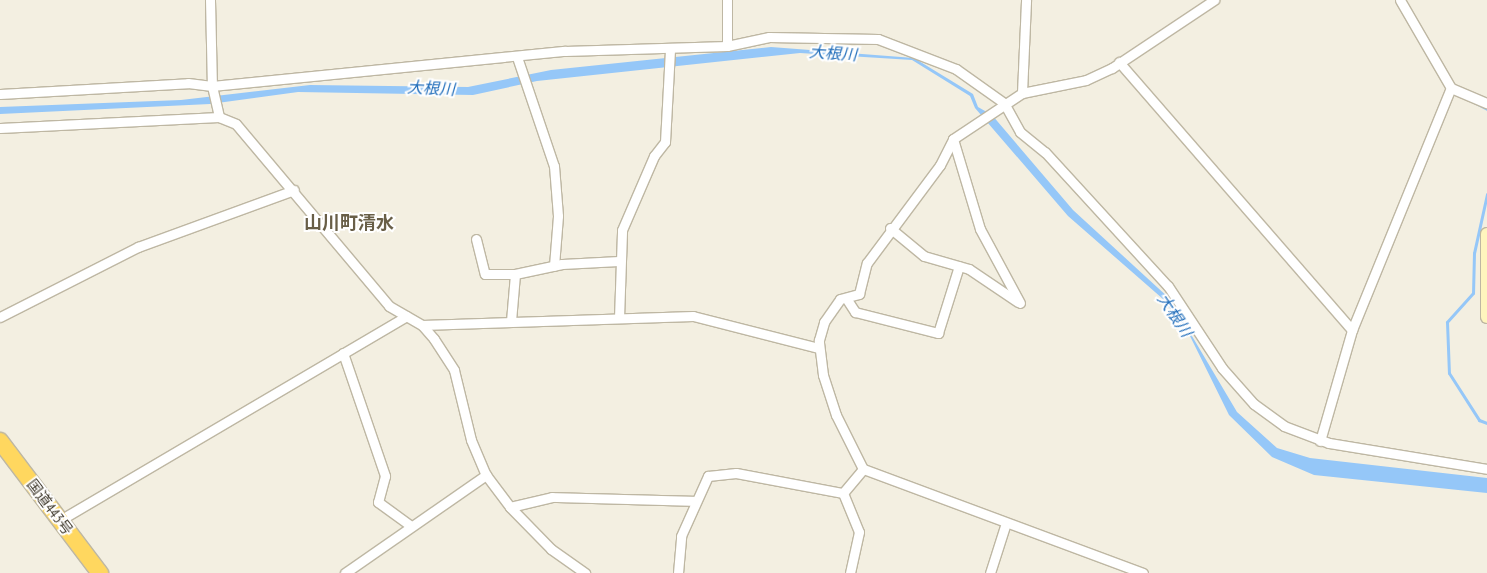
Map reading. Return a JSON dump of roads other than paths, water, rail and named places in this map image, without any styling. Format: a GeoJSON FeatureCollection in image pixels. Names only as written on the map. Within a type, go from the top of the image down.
{"type":"FeatureCollection","features":[{"type":"Feature","properties":{"kind":"highway","name":"国道443号"},"geometry":{"type":"LineString","coordinates":[[0,440],[100,573]]}},
{"type":"Feature","properties":{"kind":"main road"},"geometry":{"type":"LineString","coordinates":[[1487,234],[1487,317]]}},
{"type":"Feature","properties":{"kind":"street"},"geometry":{"type":"LineString","coordinates":[[210,0],[213,87],[219,116]]}},
{"type":"Feature","properties":{"kind":"street"},"geometry":{"type":"LineString","coordinates":[[727,0],[727,46]]}},
{"type":"Feature","properties":{"kind":"street"},"geometry":{"type":"LineString","coordinates":[[1022,94],[1026,0]]}},
{"type":"Feature","properties":{"kind":"street"},"geometry":{"type":"LineString","coordinates":[[1143,573],[864,469],[836,415],[819,348],[824,322],[840,299],[859,294],[867,262],[890,228],[940,165],[953,139],[1004,103],[1022,94],[1086,80],[1119,62],[1214,0]]}},
{"type":"Feature","properties":{"kind":"street"},"geometry":{"type":"LineString","coordinates":[[1400,0],[1451,88],[1487,103]]}},
{"type":"Feature","properties":{"kind":"street"},"geometry":{"type":"LineString","coordinates":[[0,94],[188,83],[213,87],[565,51],[670,52],[727,46],[769,37],[878,39],[956,69],[1004,103],[1020,132],[1051,159],[1168,286],[1222,368],[1254,404],[1284,426],[1320,440],[1487,470]]}},
{"type":"Feature","properties":{"kind":"street"},"geometry":{"type":"LineString","coordinates":[[619,318],[619,261],[622,230],[654,156],[665,142],[670,52]]}},
{"type":"Feature","properties":{"kind":"street"},"geometry":{"type":"LineString","coordinates":[[517,57],[554,166],[558,216],[554,266]]}},
{"type":"Feature","properties":{"kind":"street"},"geometry":{"type":"LineString","coordinates":[[1119,62],[1352,330]]}},
{"type":"Feature","properties":{"kind":"street"},"geometry":{"type":"LineString","coordinates":[[1320,440],[1352,330],[1451,88]]}},
{"type":"Feature","properties":{"kind":"street"},"geometry":{"type":"LineString","coordinates":[[0,128],[219,116],[236,124],[294,190],[389,306],[422,325],[454,370],[471,440],[486,475],[510,507],[551,549],[585,573]]}},
{"type":"Feature","properties":{"kind":"street"},"geometry":{"type":"LineString","coordinates":[[890,228],[924,256],[959,266],[1020,303],[980,229],[953,139]]}},
{"type":"Feature","properties":{"kind":"street"},"geometry":{"type":"LineString","coordinates":[[0,317],[138,247],[294,190]]}},
{"type":"Feature","properties":{"kind":"street"},"geometry":{"type":"LineString","coordinates":[[476,239],[485,274],[515,274],[554,266],[619,261]]}},
{"type":"Feature","properties":{"kind":"street"},"geometry":{"type":"LineString","coordinates":[[846,298],[855,312],[938,333],[959,266]]}},
{"type":"Feature","properties":{"kind":"street"},"geometry":{"type":"LineString","coordinates":[[511,321],[515,274]]}},
{"type":"Feature","properties":{"kind":"street"},"geometry":{"type":"LineString","coordinates":[[67,516],[407,316]]}},
{"type":"Feature","properties":{"kind":"street"},"geometry":{"type":"LineString","coordinates":[[422,325],[619,318],[716,320],[819,348]]}},
{"type":"Feature","properties":{"kind":"street"},"geometry":{"type":"LineString","coordinates":[[343,353],[385,476],[378,502],[411,526]]}},
{"type":"Feature","properties":{"kind":"street"},"geometry":{"type":"LineString","coordinates":[[843,494],[864,469]]}},
{"type":"Feature","properties":{"kind":"street"},"geometry":{"type":"LineString","coordinates":[[678,573],[678,548],[694,501],[708,476],[718,472],[843,494]]}},
{"type":"Feature","properties":{"kind":"street"},"geometry":{"type":"LineString","coordinates":[[344,573],[391,545],[411,526],[486,475]]}},
{"type":"Feature","properties":{"kind":"street"},"geometry":{"type":"LineString","coordinates":[[843,494],[859,532],[850,573]]}},
{"type":"Feature","properties":{"kind":"street"},"geometry":{"type":"LineString","coordinates":[[510,507],[552,497],[694,501]]}},
{"type":"Feature","properties":{"kind":"street"},"geometry":{"type":"LineString","coordinates":[[990,573],[1006,523]]}},
{"type":"Feature","properties":{"kind":"water","name":"大根川"},"geometry":{"type":"Polygon","coordinates":[[[771,47],[914,58],[973,94],[978,107],[992,115],[1073,210],[1170,299],[1237,412],[1277,448],[1310,458],[1487,478],[1487,493],[1314,475],[1272,457],[1229,415],[1190,336],[1163,299],[1068,216],[975,108],[970,96],[912,60],[800,53],[537,81],[473,95],[298,92],[210,104],[0,114],[0,107],[181,100],[310,85],[468,87],[551,70],[771,47]]]}},
{"type":"Feature","properties":{"kind":"waterway"},"geometry":{"type":"LineString","coordinates":[[1472,101],[1487,109]]}},
{"type":"Feature","properties":{"kind":"waterway"},"geometry":{"type":"LineString","coordinates":[[1487,194],[1474,253],[1473,293],[1447,322],[1449,373],[1479,420],[1487,423]]}},
{"type":"Feature","properties":{"kind":"district","name":"山川町清水"},"geometry":{"type":"Point","coordinates":[349,223]}}]}
